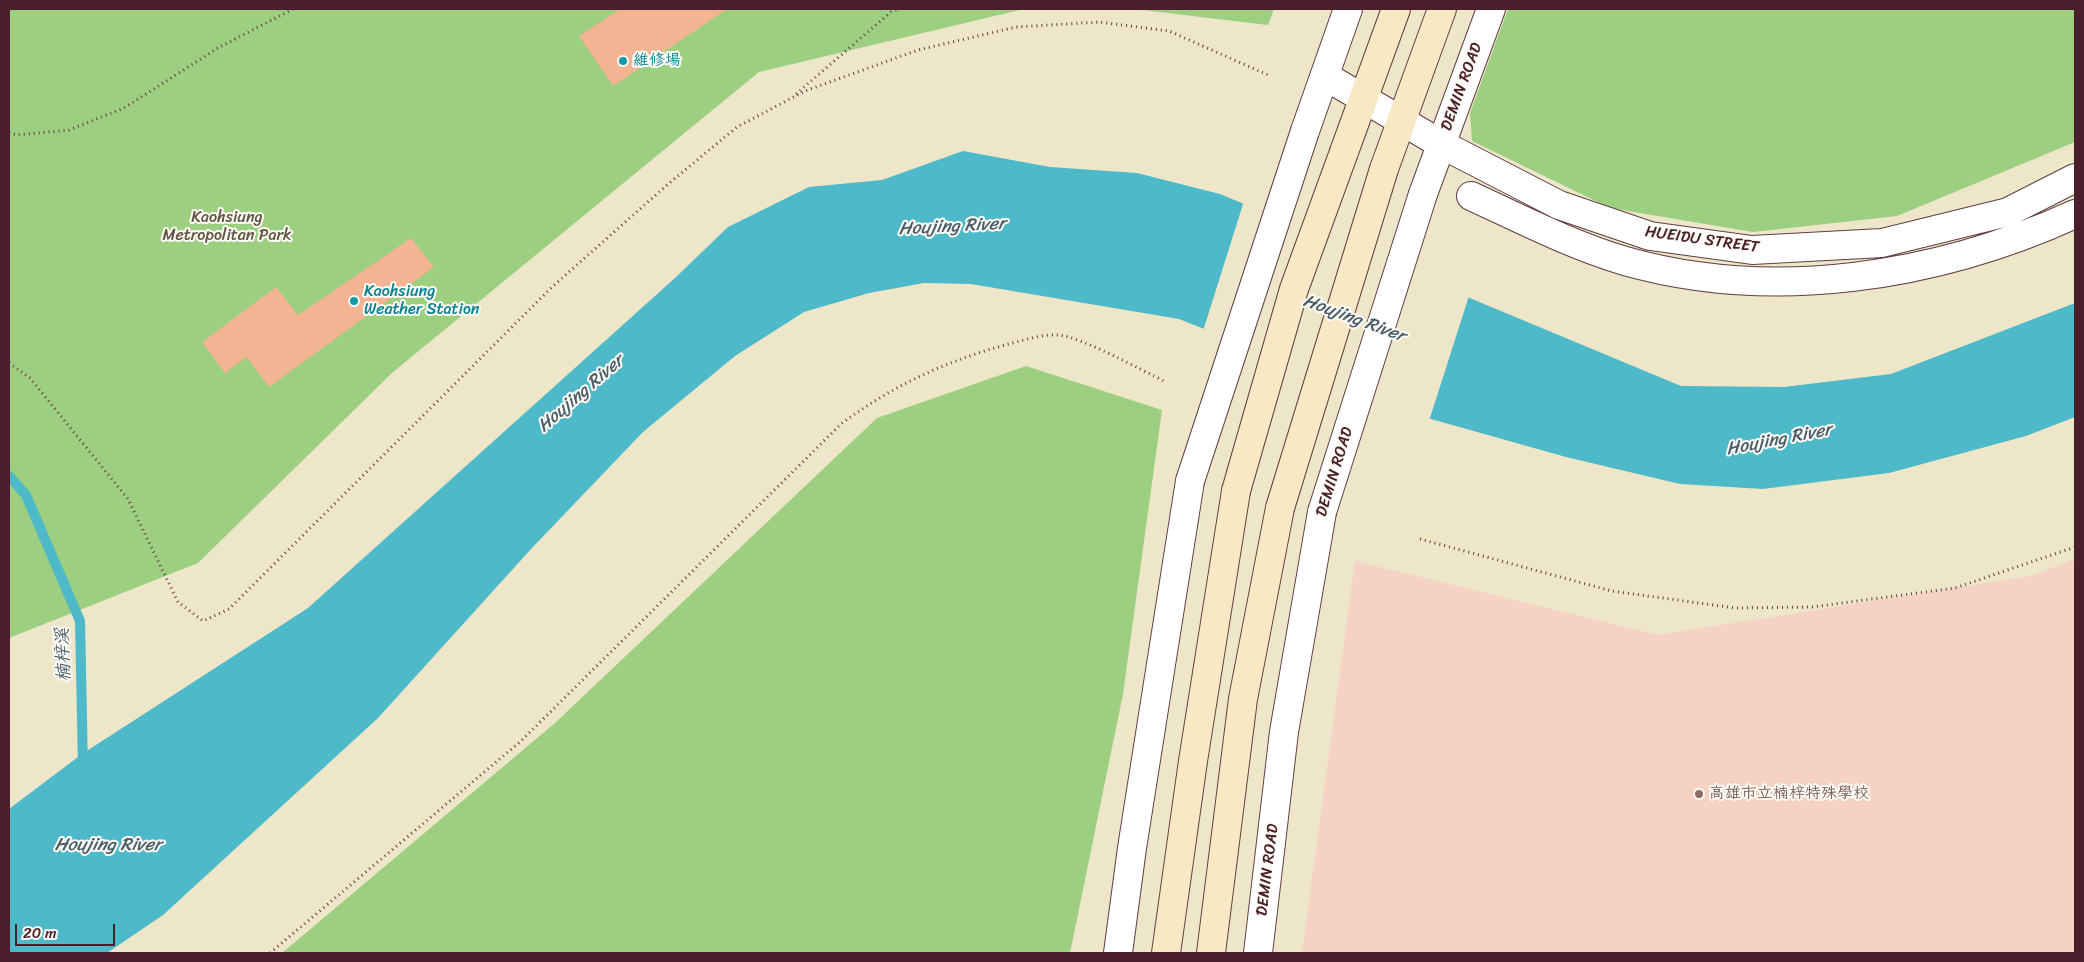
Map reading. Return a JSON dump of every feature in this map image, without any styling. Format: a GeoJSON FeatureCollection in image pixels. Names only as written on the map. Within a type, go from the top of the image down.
{"type":"FeatureCollection","features":[{"type":"Feature","properties":{"kind":"street"},"geometry":{"type":"LineString","coordinates":[[1118,953],[1132,848],[1190,481],[1305,131],[1348,9]]}},
{"type":"Feature","properties":{"kind":"street"},"geometry":{"type":"LineString","coordinates":[[1166,953],[1193,761],[1236,492],[1294,289],[1396,9]]}},
{"type":"Feature","properties":{"kind":"street"},"geometry":{"type":"LineString","coordinates":[[1211,953],[1243,699],[1280,508],[1384,169],[1442,9]]}},
{"type":"Feature","properties":{"kind":"street","name":"DEMIN ROAD"},"geometry":{"type":"LineString","coordinates":[[1258,953],[1284,732],[1322,512],[1423,194],[1491,9]]}},
{"type":"Feature","properties":{"kind":"street","name":"HUEIDU STREET"},"geometry":{"type":"LineString","coordinates":[[1325,76],[1441,144],[1559,205],[1641,233],[1752,250],[1882,243],[2008,212],[2075,178]]}},
{"type":"Feature","properties":{"kind":"street"},"geometry":{"type":"LineString","coordinates":[[1471,196],[1545,231],[1624,260],[1687,275],[1759,282],[1840,278],[1926,266],[2032,234],[2075,214]]}},
{"type":"Feature","properties":{"kind":"path"},"geometry":{"type":"LineString","coordinates":[[9,134],[17,135],[69,130],[124,108],[218,48],[293,9]]}},
{"type":"Feature","properties":{"kind":"path"},"geometry":{"type":"LineString","coordinates":[[791,98],[891,12],[899,9]]}},
{"type":"Feature","properties":{"kind":"path"},"geometry":{"type":"LineString","coordinates":[[9,363],[30,378],[128,500],[178,602],[203,621],[229,608],[552,287],[737,127],[791,98],[918,50],[1016,27],[1099,22],[1169,31],[1268,75]]}},
{"type":"Feature","properties":{"kind":"path"},"geometry":{"type":"LineString","coordinates":[[270,953],[521,741],[842,424],[871,402],[924,372],[952,361],[1018,342],[1058,335],[1077,341],[1166,382]]}},
{"type":"Feature","properties":{"kind":"path"},"geometry":{"type":"LineString","coordinates":[[1420,538],[1612,591],[1735,608],[1812,607],[1955,588],[2075,547]]}},
{"type":"Feature","properties":{"kind":"shaded area","name":"高雄市立楠梓特殊學校"},"geometry":{"type":"Polygon","coordinates":[[[2075,559],[2075,953],[1302,953],[1355,561],[1658,635],[2031,576],[2075,559]]]}},
{"type":"Feature","properties":{"kind":"green space","name":"Kaohsiung Metropolitan Park"},"geometry":{"type":"Polygon","coordinates":[[[9,9],[1024,9],[759,72],[393,372],[198,563],[9,638],[9,9]]]}},
{"type":"Feature","properties":{"kind":"green space"},"geometry":{"type":"Polygon","coordinates":[[[1134,9],[1274,9],[1268,25],[1134,9]]]}},
{"type":"Feature","properties":{"kind":"green space"},"geometry":{"type":"Polygon","coordinates":[[[1508,9],[2075,9],[2075,142],[1897,216],[1753,232],[1610,208],[1472,141],[1470,113],[1508,9]]]}},
{"type":"Feature","properties":{"kind":"green space"},"geometry":{"type":"Polygon","coordinates":[[[1026,366],[1162,410],[1123,694],[1070,953],[282,953],[555,723],[877,418],[1026,366]]]}},
{"type":"Feature","properties":{"kind":"water","name":"Houjing River"},"geometry":{"type":"Polygon","coordinates":[[[963,151],[1050,167],[1137,173],[1220,194],[1681,386],[1784,387],[1891,374],[2075,303],[2075,417],[2026,436],[1889,473],[1763,489],[1680,484],[1566,457],[1431,419],[1179,319],[971,284],[924,283],[869,293],[804,312],[735,356],[643,432],[531,549],[378,718],[163,915],[107,953],[9,953],[9,809],[82,754],[308,608],[675,278],[728,227],[809,187],[882,180],[963,151]]]}},
{"type":"Feature","properties":{"kind":"pier"},"geometry":{"type":"Polygon","coordinates":[[[1244,201],[1469,296],[1429,421],[1203,331],[1244,201]]]}},
{"type":"Feature","properties":{"kind":"building","name":"維修場"},"geometry":{"type":"Polygon","coordinates":[[[620,9],[727,9],[613,86],[579,36],[620,9]]]}},
{"type":"Feature","properties":{"kind":"building","name":"Kaohsiung Weather Station"},"geometry":{"type":"Polygon","coordinates":[[[411,238],[434,267],[269,387],[247,357],[225,373],[202,342],[276,287],[298,315],[411,238]]]}},
{"type":"Feature","properties":{"kind":"waterway","name":"楠梓溪"},"geometry":{"type":"LineString","coordinates":[[9,476],[26,495],[80,621],[83,768]]}},
{"type":"Feature","properties":{"kind":"place","name":"維修場"},"geometry":{"type":"Point","coordinates":[623,61]}},
{"type":"Feature","properties":{"kind":"place","name":"Kaohsiung Weather Station"},"geometry":{"type":"Point","coordinates":[354,301]}},
{"type":"Feature","properties":{"kind":"place","name":"高雄市立楠梓特殊學校"},"geometry":{"type":"Point","coordinates":[1699,794]}}]}
